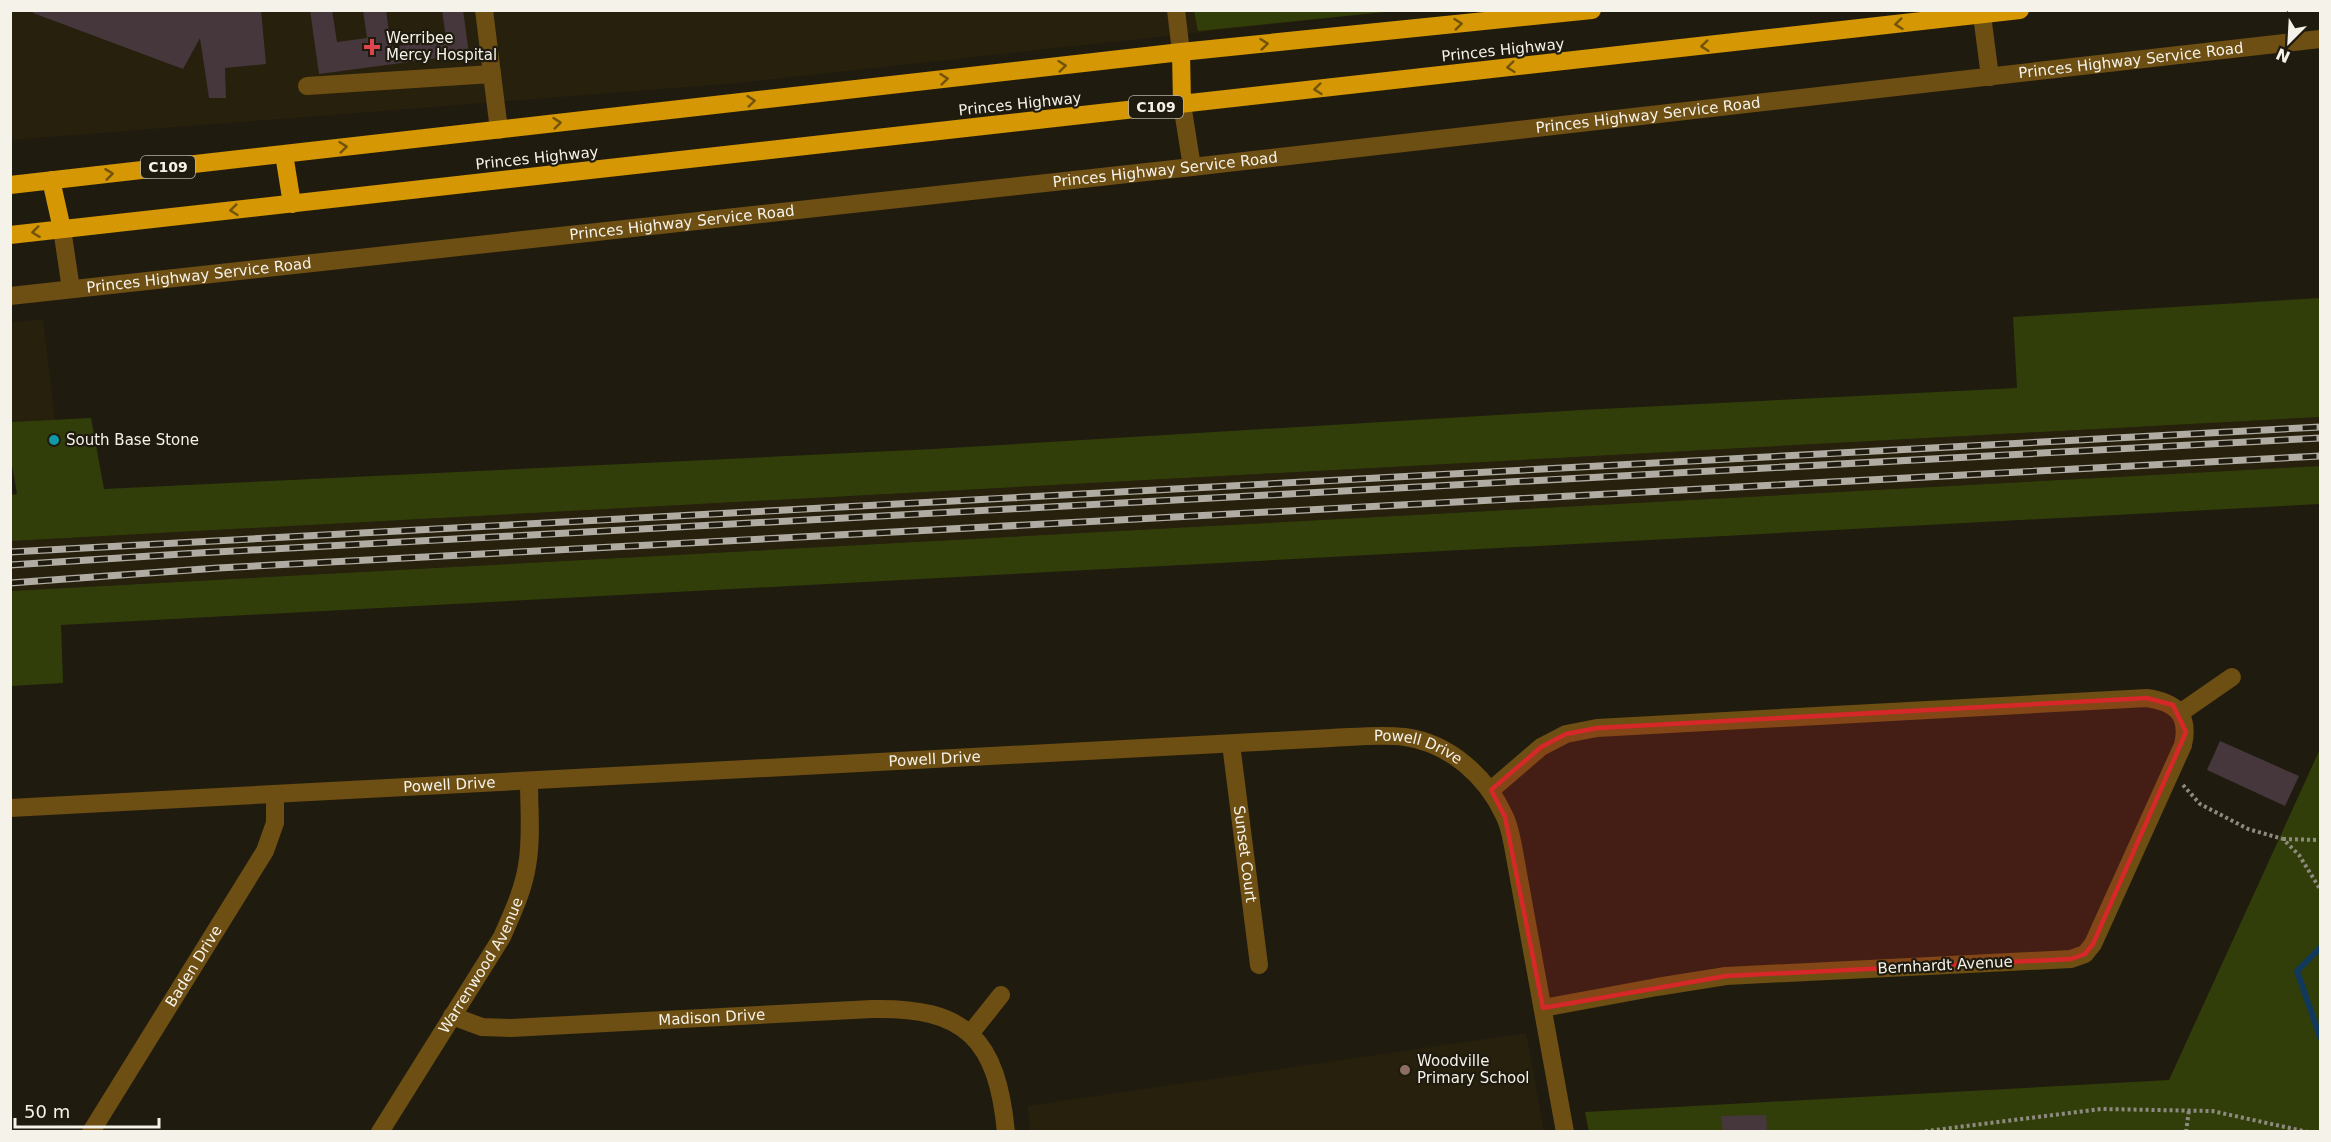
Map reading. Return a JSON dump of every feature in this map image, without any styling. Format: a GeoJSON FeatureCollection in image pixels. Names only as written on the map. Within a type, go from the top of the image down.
{"type":"FeatureCollection","features":[{"type":"Feature","properties":{"kind":"highway","name":"Princes Highway"},"geometry":{"type":"LineString","coordinates":[[10,185],[1181,52],[1592,10]]}},
{"type":"Feature","properties":{"kind":"highway","name":"Princes Highway"},"geometry":{"type":"LineString","coordinates":[[10,235],[2020,10]]}},
{"type":"Feature","properties":{"kind":"highway"},"geometry":{"type":"LineString","coordinates":[[1181,52],[1182,104]]}},
{"type":"Feature","properties":{"kind":"highway"},"geometry":{"type":"LineString","coordinates":[[284,154],[292,204]]}},
{"type":"Feature","properties":{"kind":"highway"},"geometry":{"type":"LineString","coordinates":[[51,180],[62,229]]}},
{"type":"Feature","properties":{"kind":"street"},"geometry":{"type":"LineString","coordinates":[[484,10],[499,130]]}},
{"type":"Feature","properties":{"kind":"street"},"geometry":{"type":"LineString","coordinates":[[1176,10],[1181,52]]}},
{"type":"Feature","properties":{"kind":"street"},"geometry":{"type":"LineString","coordinates":[[1981,13],[1990,77]]}},
{"type":"Feature","properties":{"kind":"street","name":"Princes Highway Service Road"},"geometry":{"type":"LineString","coordinates":[[10,296],[1192,167],[2320,39]]}},
{"type":"Feature","properties":{"kind":"street"},"geometry":{"type":"LineString","coordinates":[[307,86],[492,74]]}},
{"type":"Feature","properties":{"kind":"street"},"geometry":{"type":"LineString","coordinates":[[1182,104],[1192,167]]}},
{"type":"Feature","properties":{"kind":"street"},"geometry":{"type":"LineString","coordinates":[[62,229],[71,289]]}},
{"type":"Feature","properties":{"kind":"street"},"geometry":{"type":"LineString","coordinates":[[1491,790],[1541,747],[1566,734],[1597,728],[2147,698],[2163,700],[2173,705],[2180,713],[2232,676]]}},
{"type":"Feature","properties":{"kind":"street","name":"Bernhardt Avenue"},"geometry":{"type":"LineString","coordinates":[[1543,1008],[1726,976],[2071,958],[2085,954],[2093,944],[2186,732],[2180,713]]}},
{"type":"Feature","properties":{"kind":"street","name":"Powell Drive"},"geometry":{"type":"LineString","coordinates":[[10,808],[1383,735],[1407,737],[1431,744],[1454,756],[1475,773],[1491,790],[1505,817],[1514,846],[1565,1131]]}},
{"type":"Feature","properties":{"kind":"street","name":"Sunset Court"},"geometry":{"type":"LineString","coordinates":[[1231,744],[1259,965]]}},
{"type":"Feature","properties":{"kind":"street","name":"Warrenwood Avenue"},"geometry":{"type":"LineString","coordinates":[[380,1131],[502,937],[518,902],[527,866],[530,831],[529,782]]}},
{"type":"Feature","properties":{"kind":"street","name":"Baden Drive"},"geometry":{"type":"LineString","coordinates":[[91,1131],[266,850],[275,823],[275,794]]}},
{"type":"Feature","properties":{"kind":"street"},"geometry":{"type":"LineString","coordinates":[[970,1034],[1001,995]]}},
{"type":"Feature","properties":{"kind":"street","name":"Madison Drive"},"geometry":{"type":"LineString","coordinates":[[452,1016],[482,1027],[511,1028],[903,1008],[930,1012],[953,1021],[970,1034],[988,1054],[997,1075],[1006,1131]]}},
{"type":"Feature","properties":{"kind":"path"},"geometry":{"type":"LineString","coordinates":[[2170,772],[2200,804],[2248,830],[2283,839],[2320,840]]}},
{"type":"Feature","properties":{"kind":"path"},"geometry":{"type":"LineString","coordinates":[[2283,839],[2299,855],[2320,889]]}},
{"type":"Feature","properties":{"kind":"path"},"geometry":{"type":"LineString","coordinates":[[1919,1131],[2101,1110],[2189,1110],[2223,1113],[2308,1131]]}},
{"type":"Feature","properties":{"kind":"path"},"geometry":{"type":"LineString","coordinates":[[2186,1131],[2189,1110]]}},
{"type":"Feature","properties":{"kind":"highlighted area"},"geometry":{"type":"Polygon","coordinates":[[[2147,698],[2173,705],[2186,732],[2093,944],[2085,954],[2071,959],[1726,976],[1543,1008],[1505,817],[1491,790],[1541,747],[1566,734],[1597,728],[2147,698]]]}},
{"type":"Feature","properties":{"kind":"shaded area","name":"Werribee Mercy Hospital"},"geometry":{"type":"Polygon","coordinates":[[[11,11],[1394,11],[738,83],[11,140],[11,11]]]}},
{"type":"Feature","properties":{"kind":"shaded area"},"geometry":{"type":"Polygon","coordinates":[[[43,319],[55,420],[11,422],[11,323],[43,319]]]}},
{"type":"Feature","properties":{"kind":"shaded area"},"geometry":{"type":"Polygon","coordinates":[[[2320,417],[2320,466],[11,591],[11,541],[2320,417]]]}},
{"type":"Feature","properties":{"kind":"shaded area","name":"Woodville Primary School"},"geometry":{"type":"Polygon","coordinates":[[[1526,1033],[1544,1131],[1030,1131],[1028,1106],[1526,1033]]]}},
{"type":"Feature","properties":{"kind":"green space"},"geometry":{"type":"Polygon","coordinates":[[[1194,10],[1394,11],[1198,31],[1194,10]]]}},
{"type":"Feature","properties":{"kind":"green space"},"geometry":{"type":"Polygon","coordinates":[[[2320,298],[2320,417],[11,541],[11,495],[17,494],[11,460],[11,422],[91,418],[104,489],[933,449],[1581,410],[2017,388],[2013,317],[2320,298]]]}},
{"type":"Feature","properties":{"kind":"green space"},"geometry":{"type":"Polygon","coordinates":[[[2320,466],[2320,504],[61,625],[63,683],[11,686],[11,591],[2320,466]]]}},
{"type":"Feature","properties":{"kind":"green space"},"geometry":{"type":"Polygon","coordinates":[[[2320,749],[2320,1131],[1589,1132],[1585,1112],[2169,1080],[2320,749]]]}},
{"type":"Feature","properties":{"kind":"building"},"geometry":{"type":"Polygon","coordinates":[[[33,10],[261,10],[266,64],[225,68],[226,98],[209,98],[200,38],[183,69],[33,13],[33,10]]]}},
{"type":"Feature","properties":{"kind":"building"},"geometry":{"type":"Polygon","coordinates":[[[310,10],[332,10],[337,42],[367,38],[363,10],[386,10],[391,47],[446,39],[442,10],[463,10],[469,54],[319,74],[310,10]]]}},
{"type":"Feature","properties":{"kind":"building"},"geometry":{"type":"Polygon","coordinates":[[[2220,741],[2299,776],[2285,806],[2207,770],[2220,741]]]}},
{"type":"Feature","properties":{"kind":"building"},"geometry":{"type":"Polygon","coordinates":[[[1766,1115],[1767,1131],[1723,1131],[1721,1116],[1766,1115]]]}},
{"type":"Feature","properties":{"kind":"waterway"},"geometry":{"type":"LineString","coordinates":[[2320,948],[2297,971],[2320,1037]]}},
{"type":"Feature","properties":{"kind":"railway"},"geometry":{"type":"LineString","coordinates":[[10,552],[2320,427]]}},
{"type":"Feature","properties":{"kind":"railway"},"geometry":{"type":"LineString","coordinates":[[10,565],[2320,438]]}},
{"type":"Feature","properties":{"kind":"railway"},"geometry":{"type":"LineString","coordinates":[[10,583],[218,568],[2320,456]]}},
{"type":"Feature","properties":{"kind":"place","name":"Werribee Mercy Hospital"},"geometry":{"type":"Point","coordinates":[372,47]}},
{"type":"Feature","properties":{"kind":"place","name":"South Base Stone"},"geometry":{"type":"Point","coordinates":[54,440]}},
{"type":"Feature","properties":{"kind":"place","name":"Woodville Primary School"},"geometry":{"type":"Point","coordinates":[1405,1070]}}]}
